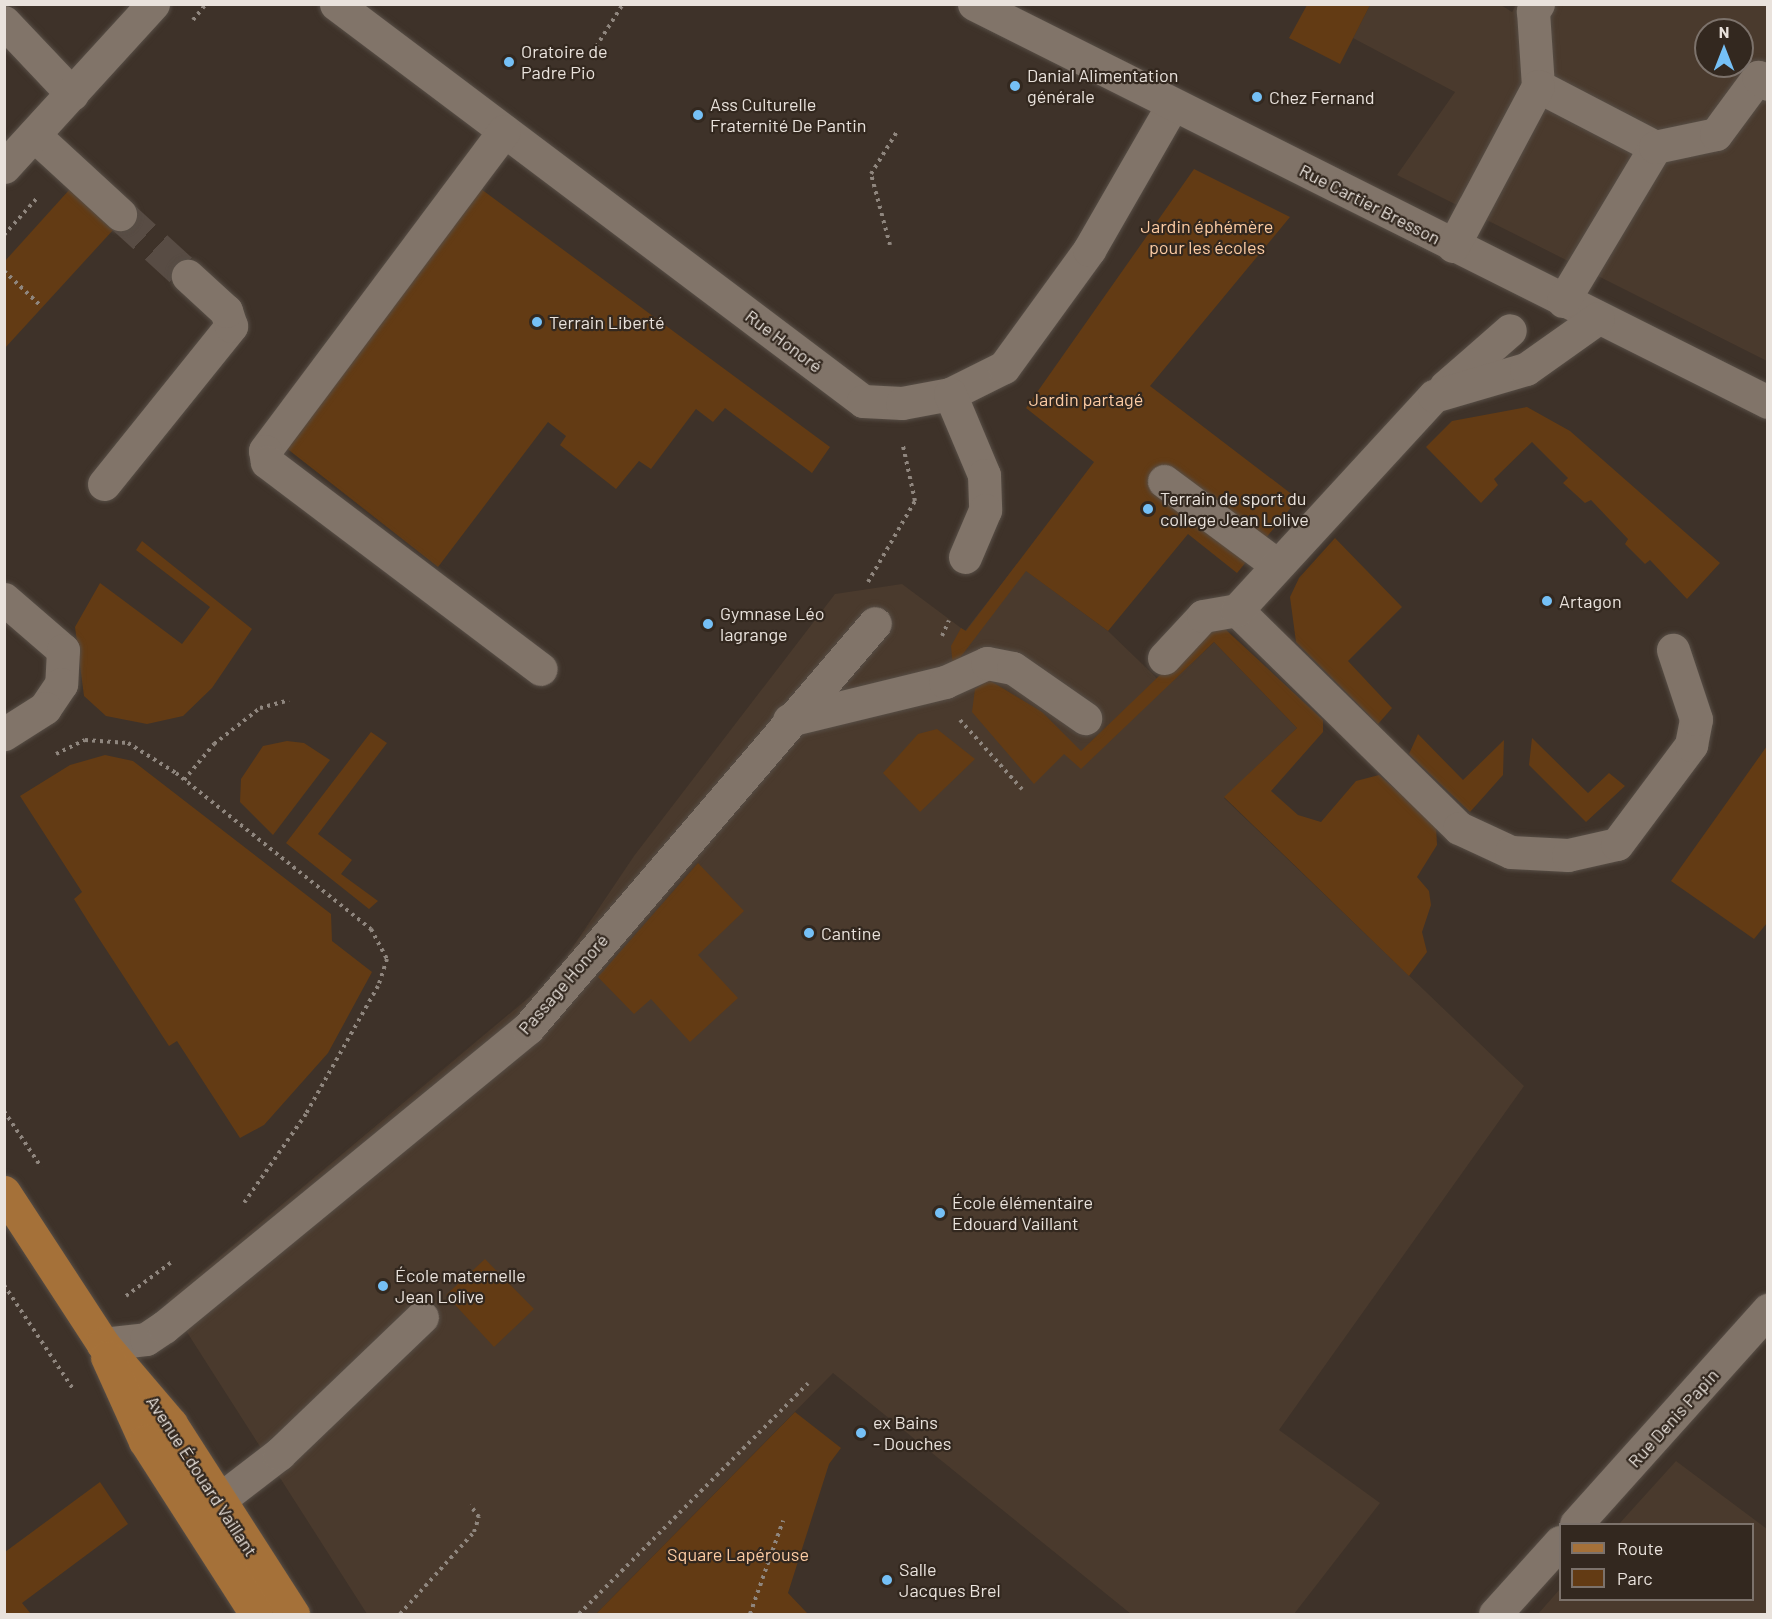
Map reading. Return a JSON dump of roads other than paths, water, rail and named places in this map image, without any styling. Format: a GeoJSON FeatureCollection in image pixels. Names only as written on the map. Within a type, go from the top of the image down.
{"type":"FeatureCollection","features":[{"type":"Feature","properties":{"kind":"main road","name":"Avenue Édouard Vaillant"},"geometry":{"type":"LineString","coordinates":[[4,1192],[103,1344],[148,1392],[292,1614]]}},
{"type":"Feature","properties":{"kind":"main road","name":"Avenue Édouard Vaillant"},"geometry":{"type":"LineString","coordinates":[[103,1344],[140,1432],[256,1614]]}},
{"type":"Feature","properties":{"kind":"street"},"geometry":{"type":"LineString","coordinates":[[4,8],[7,4]]}},
{"type":"Feature","properties":{"kind":"street"},"geometry":{"type":"LineString","coordinates":[[4,168],[153,4]]}},
{"type":"Feature","properties":{"kind":"street","name":"Rue Honoré"},"geometry":{"type":"LineString","coordinates":[[336,4],[863,401],[902,403],[950,394],[1004,367],[1089,250],[1173,104]]}},
{"type":"Feature","properties":{"kind":"street","name":"Rue Cartier Bresson"},"geometry":{"type":"LineString","coordinates":[[974,4],[1767,402]]}},
{"type":"Feature","properties":{"kind":"street"},"geometry":{"type":"LineString","coordinates":[[1453,246],[1538,86],[1533,11],[1538,4]]}},
{"type":"Feature","properties":{"kind":"street"},"geometry":{"type":"LineString","coordinates":[[4,21],[72,93]]}},
{"type":"Feature","properties":{"kind":"street"},"geometry":{"type":"LineString","coordinates":[[1538,86],[1655,147],[1716,134],[1758,78],[1767,84]]}},
{"type":"Feature","properties":{"kind":"street"},"geometry":{"type":"LineString","coordinates":[[504,131],[265,451],[267,462],[541,669]]}},
{"type":"Feature","properties":{"kind":"street"},"geometry":{"type":"LineString","coordinates":[[34,135],[120,214]]}},
{"type":"Feature","properties":{"kind":"street"},"geometry":{"type":"LineString","coordinates":[[1563,301],[1655,147]]}},
{"type":"Feature","properties":{"kind":"street"},"geometry":{"type":"LineString","coordinates":[[104,484],[231,326],[226,310],[188,276]]}},
{"type":"Feature","properties":{"kind":"street"},"geometry":{"type":"LineString","coordinates":[[1434,396],[1526,369],[1598,318]]}},
{"type":"Feature","properties":{"kind":"street"},"geometry":{"type":"LineString","coordinates":[[1164,658],[1203,616],[1237,610],[1434,396],[1510,330]]}},
{"type":"Feature","properties":{"kind":"street"},"geometry":{"type":"LineString","coordinates":[[950,394],[984,476],[985,510],[965,557]]}},
{"type":"Feature","properties":{"kind":"street"},"geometry":{"type":"LineString","coordinates":[[1164,481],[1277,565]]}},
{"type":"Feature","properties":{"kind":"street"},"geometry":{"type":"LineString","coordinates":[[4,599],[63,650],[62,684],[45,708],[4,734]]}},
{"type":"Feature","properties":{"kind":"street"},"geometry":{"type":"LineString","coordinates":[[1237,610],[1459,828],[1511,852],[1568,855],[1617,844],[1691,744],[1696,719],[1673,650]]}},
{"type":"Feature","properties":{"kind":"street","name":"Passage Honoré"},"geometry":{"type":"LineString","coordinates":[[103,1344],[146,1340],[528,1028],[789,720],[875,623]]}},
{"type":"Feature","properties":{"kind":"street"},"geometry":{"type":"LineString","coordinates":[[789,720],[945,682],[987,663],[1013,668],[1084,718]]}},
{"type":"Feature","properties":{"kind":"street","name":"Rue Denis Papin"},"geometry":{"type":"LineString","coordinates":[[1577,1523],[1767,1310]]}},
{"type":"Feature","properties":{"kind":"street"},"geometry":{"type":"LineString","coordinates":[[219,1500],[279,1454],[422,1317]]}},
{"type":"Feature","properties":{"kind":"street"},"geometry":{"type":"LineString","coordinates":[[1495,1614],[1559,1543]]}},
{"type":"Feature","properties":{"kind":"tunnel"},"geometry":{"type":"LineString","coordinates":[[120,214],[188,276]]}},
{"type":"Feature","properties":{"kind":"place","name":"Oratoire de Padre Pio"},"geometry":{"type":"Point","coordinates":[509,62]}},
{"type":"Feature","properties":{"kind":"place","name":"Danial Alimentation générale"},"geometry":{"type":"Point","coordinates":[1015,86]}},
{"type":"Feature","properties":{"kind":"place","name":"Chez Fernand"},"geometry":{"type":"Point","coordinates":[1257,97]}},
{"type":"Feature","properties":{"kind":"place","name":"Ass Culturelle Fraternité De Pantin"},"geometry":{"type":"Point","coordinates":[698,115]}},
{"type":"Feature","properties":{"kind":"place","name":"Terrain Liberté"},"geometry":{"type":"Point","coordinates":[537,322]}},
{"type":"Feature","properties":{"kind":"place","name":"Terrain de sport du college Jean Lolive"},"geometry":{"type":"Point","coordinates":[1148,509]}},
{"type":"Feature","properties":{"kind":"place","name":"Artagon"},"geometry":{"type":"Point","coordinates":[1547,601]}},
{"type":"Feature","properties":{"kind":"place","name":"Gymnase Léo lagrange"},"geometry":{"type":"Point","coordinates":[708,624]}},
{"type":"Feature","properties":{"kind":"place","name":"Cantine"},"geometry":{"type":"Point","coordinates":[809,933]}},
{"type":"Feature","properties":{"kind":"place","name":"École élémentaire Edouard Vaillant"},"geometry":{"type":"Point","coordinates":[940,1213]}},
{"type":"Feature","properties":{"kind":"place","name":"École maternelle Jean Lolive"},"geometry":{"type":"Point","coordinates":[383,1286]}},
{"type":"Feature","properties":{"kind":"place","name":"ex Bains - Douches"},"geometry":{"type":"Point","coordinates":[861,1433]}},
{"type":"Feature","properties":{"kind":"place","name":"Salle Jacques Brel"},"geometry":{"type":"Point","coordinates":[887,1580]}},
{"type":"Feature","properties":{"kind":"park label","name":"Jardin éphémère pour les écoles"},"geometry":{"type":"Point","coordinates":[1207,237]}},
{"type":"Feature","properties":{"kind":"park label","name":"Jardin partagé"},"geometry":{"type":"Point","coordinates":[1086,399]}},
{"type":"Feature","properties":{"kind":"park label","name":"Square Lapérouse"},"geometry":{"type":"Point","coordinates":[738,1554]}}]}
